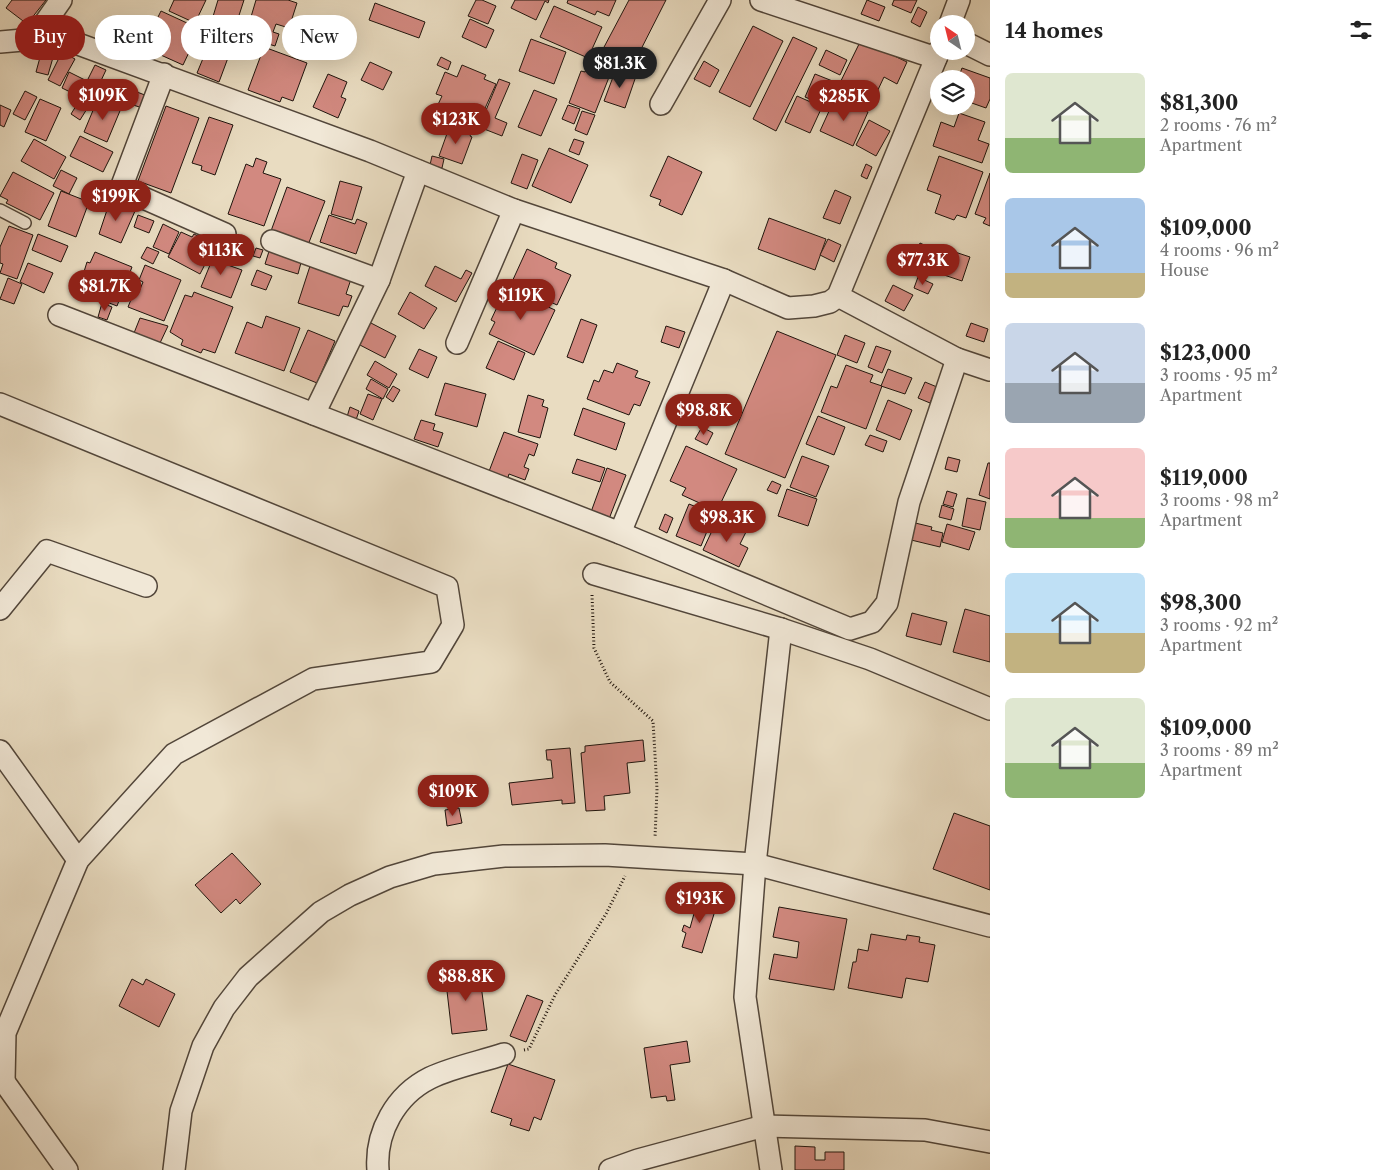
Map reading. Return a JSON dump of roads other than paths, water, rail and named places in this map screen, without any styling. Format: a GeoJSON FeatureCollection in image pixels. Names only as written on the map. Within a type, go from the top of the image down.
{"type":"FeatureCollection","features":[{"type":"Feature","properties":{"kind":"street"},"geometry":{"type":"LineString","coordinates":[[50,15],[60,0]]}},
{"type":"Feature","properties":{"kind":"street"},"geometry":{"type":"LineString","coordinates":[[661,104],[720,0]]}},
{"type":"Feature","properties":{"kind":"street"},"geometry":{"type":"LineString","coordinates":[[760,0],[930,53]]}},
{"type":"Feature","properties":{"kind":"street"},"geometry":{"type":"LineString","coordinates":[[953,15],[959,0]]}},
{"type":"Feature","properties":{"kind":"street"},"geometry":{"type":"LineString","coordinates":[[2,46],[15,42]]}},
{"type":"Feature","properties":{"kind":"street"},"geometry":{"type":"LineString","coordinates":[[85,46],[418,170],[514,210],[724,280],[788,308],[814,306],[830,302],[838,296],[936,60]]}},
{"type":"Feature","properties":{"kind":"street"},"geometry":{"type":"LineString","coordinates":[[975,48],[990,55]]}},
{"type":"Feature","properties":{"kind":"street"},"geometry":{"type":"LineString","coordinates":[[164,74],[121,188],[225,234]]}},
{"type":"Feature","properties":{"kind":"street"},"geometry":{"type":"LineString","coordinates":[[314,414],[379,280],[418,170]]}},
{"type":"Feature","properties":{"kind":"street"},"geometry":{"type":"LineString","coordinates":[[457,343],[514,210]]}},
{"type":"Feature","properties":{"kind":"street"},"geometry":{"type":"LineString","coordinates":[[272,241],[379,280]]}},
{"type":"Feature","properties":{"kind":"street"},"geometry":{"type":"LineString","coordinates":[[620,533],[724,280]]}},
{"type":"Feature","properties":{"kind":"street"},"geometry":{"type":"LineString","coordinates":[[838,296],[958,359],[990,370]]}},
{"type":"Feature","properties":{"kind":"street"},"geometry":{"type":"LineString","coordinates":[[59,315],[620,533],[850,629],[872,622],[887,603],[909,502],[958,359]]}},
{"type":"Feature","properties":{"kind":"street"},"geometry":{"type":"LineString","coordinates":[[0,404],[447,587],[453,625],[431,662],[313,679],[174,754],[78,860],[5,1033],[2,1079],[67,1170]]}},
{"type":"Feature","properties":{"kind":"street"},"geometry":{"type":"LineString","coordinates":[[0,609],[47,551],[146,586]]}},
{"type":"Feature","properties":{"kind":"street"},"geometry":{"type":"LineString","coordinates":[[594,574],[780,629],[870,659],[990,709]]}},
{"type":"Feature","properties":{"kind":"street"},"geometry":{"type":"LineString","coordinates":[[771,1170],[745,997],[755,864],[780,629]]}},
{"type":"Feature","properties":{"kind":"street"},"geometry":{"type":"LineString","coordinates":[[0,751],[78,860]]}},
{"type":"Feature","properties":{"kind":"street"},"geometry":{"type":"LineString","coordinates":[[174,1170],[181,1111],[204,1046],[224,1008],[248,977],[321,912],[350,895],[390,877],[434,864],[504,856],[606,855],[755,864],[990,926]]}},
{"type":"Feature","properties":{"kind":"street"},"geometry":{"type":"LineString","coordinates":[[378,1170],[380,1140],[387,1121],[399,1103],[430,1078],[504,1054]]}},
{"type":"Feature","properties":{"kind":"street"},"geometry":{"type":"LineString","coordinates":[[610,1170],[638,1160],[764,1126],[925,1130],[990,1142]]}},
{"type":"Feature","properties":{"kind":"lane"},"geometry":{"type":"LineString","coordinates":[[0,210],[25,223]]}}]}
